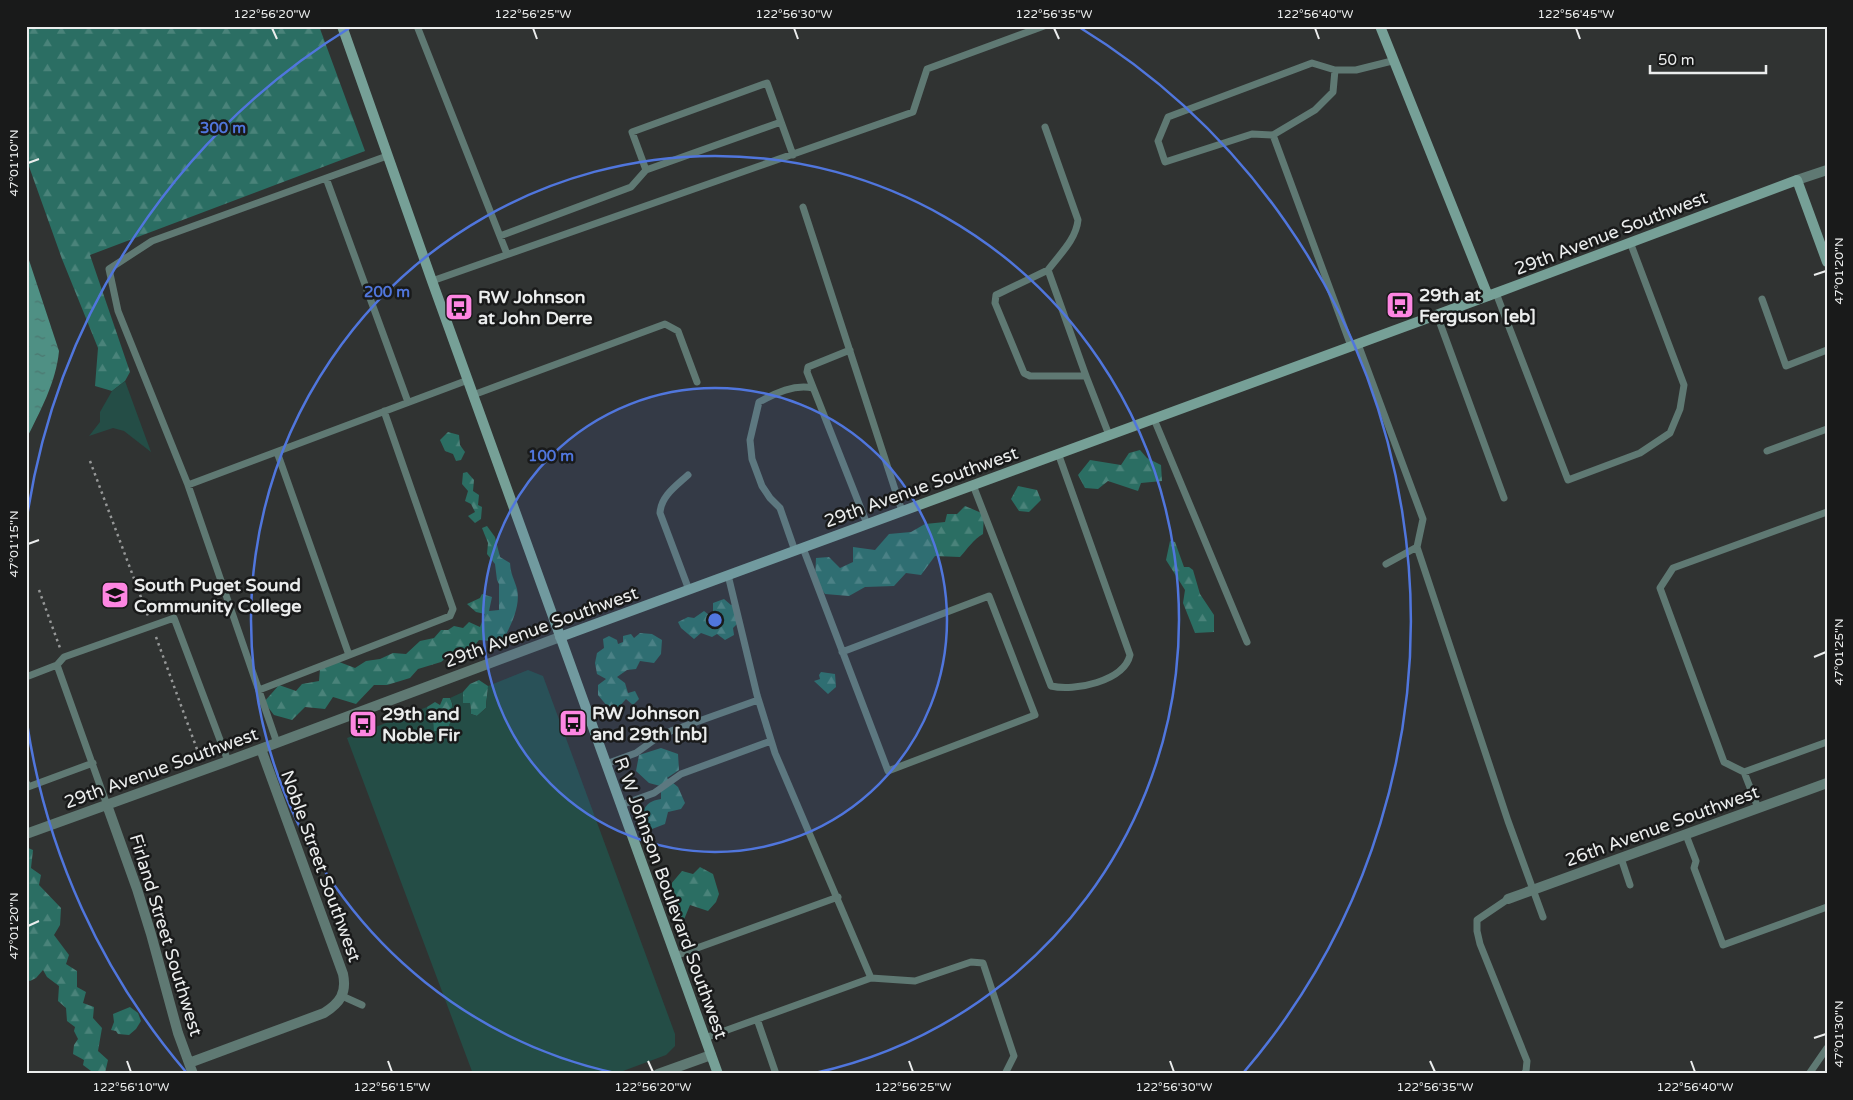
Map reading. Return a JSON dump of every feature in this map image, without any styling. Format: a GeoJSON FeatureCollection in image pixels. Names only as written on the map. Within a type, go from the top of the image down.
{"type":"FeatureCollection","features":[{"type":"Feature","properties":{"kind":"street"},"geometry":{"type":"LineString","coordinates":[[1380,26],[1392,61],[1492,294]]}},
{"type":"Feature","properties":{"kind":"street","name":"R W Johnson Boulevard Southwest"},"geometry":{"type":"LineString","coordinates":[[344,27],[387,156],[718,1074]]}},
{"type":"Feature","properties":{"kind":"street","name":"29th Avenue Southwest"},"geometry":{"type":"LineString","coordinates":[[26,834],[1827,170]]}},
{"type":"Feature","properties":{"kind":"street"},"geometry":{"type":"LineString","coordinates":[[1797,180],[1827,262]]}},
{"type":"Feature","properties":{"kind":"street","name":"Noble Street Southwest"},"geometry":{"type":"LineString","coordinates":[[260,749],[343,974],[344,990],[342,996]]}},
{"type":"Feature","properties":{"kind":"street","name":"26th Avenue Southwest"},"geometry":{"type":"LineString","coordinates":[[1508,900],[1827,783]]}},
{"type":"Feature","properties":{"kind":"street","name":"Firland Street Southwest"},"geometry":{"type":"LineString","coordinates":[[107,805],[146,916],[178,1032],[193,1074]]}},
{"type":"Feature","properties":{"kind":"street"},"geometry":{"type":"LineString","coordinates":[[190,1063],[324,1013],[338,1003],[342,996]]}},
{"type":"Feature","properties":{"kind":"street"},"geometry":{"type":"LineString","coordinates":[[658,1074],[711,1055]]}},
{"type":"Feature","properties":{"kind":"lane"},"geometry":{"type":"LineString","coordinates":[[417,26],[508,254]]}},
{"type":"Feature","properties":{"kind":"lane"},"geometry":{"type":"LineString","coordinates":[[432,281],[913,112],[928,69],[1044,26]]}},
{"type":"Feature","properties":{"kind":"lane"},"geometry":{"type":"LineString","coordinates":[[1335,70],[1333,92],[1315,110],[1273,135],[1252,134],[1165,162],[1158,141],[1168,117],[1312,63],[1335,70],[1356,70],[1392,61]]}},
{"type":"Feature","properties":{"kind":"lane"},"geometry":{"type":"LineString","coordinates":[[646,170],[632,132],[767,83],[792,155]]}},
{"type":"Feature","properties":{"kind":"lane"},"geometry":{"type":"LineString","coordinates":[[500,236],[631,187],[646,170],[781,122]]}},
{"type":"Feature","properties":{"kind":"lane"},"geometry":{"type":"LineString","coordinates":[[1045,128],[1078,220],[1077,229],[1074,236],[1048,270],[996,295],[996,303],[1024,373],[1030,376],[1086,376]]}},
{"type":"Feature","properties":{"kind":"lane"},"geometry":{"type":"LineString","coordinates":[[1273,135],[1423,519],[1417,547],[1543,917]]}},
{"type":"Feature","properties":{"kind":"lane"},"geometry":{"type":"LineString","coordinates":[[277,743],[188,485],[118,310],[109,269],[152,242],[387,156]]}},
{"type":"Feature","properties":{"kind":"lane"},"geometry":{"type":"LineString","coordinates":[[326,178],[408,402]]}},
{"type":"Feature","properties":{"kind":"lane"},"geometry":{"type":"LineString","coordinates":[[803,207],[902,511]]}},
{"type":"Feature","properties":{"kind":"lane"},"geometry":{"type":"LineString","coordinates":[[1492,294],[1568,480],[1640,453],[1670,433],[1680,409],[1684,385],[1630,242]]}},
{"type":"Feature","properties":{"kind":"lane"},"geometry":{"type":"LineString","coordinates":[[1048,270],[1109,435]]}},
{"type":"Feature","properties":{"kind":"lane"},"geometry":{"type":"LineString","coordinates":[[1762,299],[1786,366],[1827,350]]}},
{"type":"Feature","properties":{"kind":"lane"},"geometry":{"type":"LineString","coordinates":[[1437,314],[1504,498]]}},
{"type":"Feature","properties":{"kind":"lane"},"geometry":{"type":"LineString","coordinates":[[473,395],[665,324],[678,332],[697,382]]}},
{"type":"Feature","properties":{"kind":"lane"},"geometry":{"type":"LineString","coordinates":[[850,350],[808,366],[807,372],[867,524]]}},
{"type":"Feature","properties":{"kind":"lane"},"geometry":{"type":"LineString","coordinates":[[188,485],[468,380]]}},
{"type":"Feature","properties":{"kind":"lane"},"geometry":{"type":"LineString","coordinates":[[813,388],[802,386],[774,394],[758,402],[750,440],[752,459],[762,486],[780,508],[799,550],[842,652],[888,771],[1035,715],[989,596],[842,652]]}},
{"type":"Feature","properties":{"kind":"lane"},"geometry":{"type":"LineString","coordinates":[[259,690],[450,616],[453,609],[384,411]]}},
{"type":"Feature","properties":{"kind":"lane"},"geometry":{"type":"LineString","coordinates":[[1154,419],[1247,642]]}},
{"type":"Feature","properties":{"kind":"lane"},"geometry":{"type":"LineString","coordinates":[[1767,451],[1827,429]]}},
{"type":"Feature","properties":{"kind":"lane"},"geometry":{"type":"LineString","coordinates":[[277,452],[349,655]]}},
{"type":"Feature","properties":{"kind":"lane"},"geometry":{"type":"LineString","coordinates":[[973,485],[1050,686],[1060,688],[1088,686],[1118,672],[1128,662],[1130,655],[1058,454]]}},
{"type":"Feature","properties":{"kind":"lane"},"geometry":{"type":"LineString","coordinates":[[688,475],[668,493],[660,507],[660,513],[689,590]]}},
{"type":"Feature","properties":{"kind":"lane"},"geometry":{"type":"LineString","coordinates":[[1758,808],[1744,772],[1724,762],[1660,588],[1673,568],[1827,512]]}},
{"type":"Feature","properties":{"kind":"lane"},"geometry":{"type":"LineString","coordinates":[[1386,564],[1395,561],[1417,547]]}},
{"type":"Feature","properties":{"kind":"lane"},"geometry":{"type":"LineString","coordinates":[[728,575],[758,700],[771,741],[872,978]]}},
{"type":"Feature","properties":{"kind":"lane"},"geometry":{"type":"LineString","coordinates":[[26,677],[56,665],[64,658],[174,618],[228,761]]}},
{"type":"Feature","properties":{"kind":"lane"},"geometry":{"type":"LineString","coordinates":[[56,665],[107,805]]}},
{"type":"Feature","properties":{"kind":"lane"},"geometry":{"type":"LineString","coordinates":[[606,764],[636,752],[671,731],[758,700]]}},
{"type":"Feature","properties":{"kind":"lane"},"geometry":{"type":"LineString","coordinates":[[621,805],[654,793],[682,774],[771,741]]}},
{"type":"Feature","properties":{"kind":"lane"},"geometry":{"type":"LineString","coordinates":[[1744,772],[1827,742]]}},
{"type":"Feature","properties":{"kind":"lane"},"geometry":{"type":"LineString","coordinates":[[26,782],[28,787],[93,763]]}},
{"type":"Feature","properties":{"kind":"lane"},"geometry":{"type":"LineString","coordinates":[[1686,835],[1696,861],[1694,868],[1722,945],[1827,907]]}},
{"type":"Feature","properties":{"kind":"lane"},"geometry":{"type":"LineString","coordinates":[[1621,858],[1630,885]]}},
{"type":"Feature","properties":{"kind":"lane"},"geometry":{"type":"LineString","coordinates":[[675,956],[838,897]]}},
{"type":"Feature","properties":{"kind":"lane"},"geometry":{"type":"LineString","coordinates":[[1508,900],[1478,920],[1477,931],[1480,944],[1527,1061],[1524,1074]]}},
{"type":"Feature","properties":{"kind":"lane"},"geometry":{"type":"LineString","coordinates":[[705,1038],[872,978],[915,981],[971,962],[982,963],[1014,1056],[1005,1074]]}},
{"type":"Feature","properties":{"kind":"lane"},"geometry":{"type":"LineString","coordinates":[[342,996],[362,1006]]}},
{"type":"Feature","properties":{"kind":"lane"},"geometry":{"type":"LineString","coordinates":[[757,1019],[776,1074]]}},
{"type":"Feature","properties":{"kind":"lane"},"geometry":{"type":"LineString","coordinates":[[1809,1074],[1827,1048]]}},
{"type":"Feature","properties":{"kind":"path"},"geometry":{"type":"LineString","coordinates":[[90,461],[148,616]]}},
{"type":"Feature","properties":{"kind":"path"},"geometry":{"type":"LineString","coordinates":[[39,590],[60,648]]}},
{"type":"Feature","properties":{"kind":"path"},"geometry":{"type":"LineString","coordinates":[[155,635],[198,752]]}},
{"type":"Feature","properties":{"kind":"green space"},"geometry":{"type":"Polygon","coordinates":[[[26,26],[319,26],[365,151],[90,255],[130,372],[125,381],[112,391],[95,386],[98,348],[62,259],[26,158],[26,26]]]}},
{"type":"Feature","properties":{"kind":"green space"},"geometry":{"type":"Polygon","coordinates":[[[448,432],[459,435],[460,445],[465,452],[461,460],[456,461],[453,454],[445,451],[440,440],[448,432]]]}},
{"type":"Feature","properties":{"kind":"green space"},"geometry":{"type":"Polygon","coordinates":[[[1140,450],[1147,458],[1161,465],[1162,481],[1141,483],[1138,491],[1108,481],[1098,489],[1085,488],[1078,475],[1090,460],[1121,465],[1129,453],[1140,450]]]}},
{"type":"Feature","properties":{"kind":"green space"},"geometry":{"type":"Polygon","coordinates":[[[467,472],[474,480],[473,491],[479,495],[478,505],[482,507],[481,519],[475,523],[468,516],[475,512],[471,504],[465,501],[468,491],[462,484],[463,473],[467,472]]]}},
{"type":"Feature","properties":{"kind":"green space"},"geometry":{"type":"Polygon","coordinates":[[[1018,486],[1037,490],[1041,500],[1029,512],[1019,511],[1011,499],[1018,486]]]}},
{"type":"Feature","properties":{"kind":"green space"},"geometry":{"type":"Polygon","coordinates":[[[965,506],[984,514],[983,534],[960,557],[935,556],[921,575],[906,573],[894,586],[865,587],[849,596],[825,594],[815,580],[816,558],[829,557],[840,568],[853,562],[853,547],[875,550],[889,534],[911,532],[925,524],[945,522],[947,514],[957,514],[965,506]]]}},
{"type":"Feature","properties":{"kind":"green space"},"geometry":{"type":"Polygon","coordinates":[[[487,526],[495,537],[500,557],[510,563],[518,596],[516,610],[502,642],[479,640],[471,650],[455,651],[441,662],[418,669],[410,678],[387,685],[374,685],[356,704],[333,697],[325,709],[305,707],[292,720],[274,715],[264,702],[279,685],[296,691],[302,684],[319,681],[320,669],[334,660],[355,668],[366,661],[380,659],[393,653],[406,654],[420,641],[434,638],[441,630],[448,630],[454,626],[463,628],[469,622],[480,627],[485,614],[476,612],[467,604],[480,598],[482,594],[492,597],[489,611],[499,610],[499,584],[495,564],[487,554],[488,543],[482,528],[487,526]]]}},
{"type":"Feature","properties":{"kind":"green space"},"geometry":{"type":"Polygon","coordinates":[[[1170,541],[1175,542],[1184,567],[1189,567],[1193,570],[1200,594],[1214,615],[1214,632],[1195,633],[1183,603],[1185,590],[1166,560],[1170,541]]]}},
{"type":"Feature","properties":{"kind":"green space"},"geometry":{"type":"Polygon","coordinates":[[[724,599],[731,605],[734,604],[738,623],[733,628],[734,635],[725,640],[717,634],[712,637],[701,633],[694,639],[681,628],[678,622],[688,617],[694,618],[704,611],[713,618],[713,603],[724,599]]]}},
{"type":"Feature","properties":{"kind":"green space"},"geometry":{"type":"Polygon","coordinates":[[[640,633],[652,634],[662,640],[661,654],[654,663],[640,661],[636,669],[627,670],[617,677],[625,683],[628,693],[635,691],[639,699],[633,705],[626,699],[619,707],[607,706],[598,695],[598,685],[606,679],[597,674],[595,663],[597,653],[604,648],[603,639],[609,636],[617,640],[618,644],[623,642],[623,636],[631,634],[634,638],[640,633]]]}},
{"type":"Feature","properties":{"kind":"green space"},"geometry":{"type":"Polygon","coordinates":[[[821,672],[835,674],[836,687],[828,694],[814,681],[820,679],[819,675],[821,672]]]}},
{"type":"Feature","properties":{"kind":"green space"},"geometry":{"type":"Polygon","coordinates":[[[479,680],[488,686],[488,689],[486,708],[477,716],[471,714],[470,703],[463,703],[463,692],[470,684],[479,680]]]}},
{"type":"Feature","properties":{"kind":"green space"},"geometry":{"type":"Polygon","coordinates":[[[443,698],[450,698],[453,707],[451,719],[446,732],[433,731],[433,719],[428,718],[427,707],[435,702],[440,705],[443,698]]]}},
{"type":"Feature","properties":{"kind":"green space"},"geometry":{"type":"Polygon","coordinates":[[[661,748],[678,754],[679,770],[667,778],[678,787],[685,803],[681,809],[668,812],[665,824],[652,829],[639,818],[647,805],[661,799],[661,790],[664,787],[649,783],[636,771],[639,755],[661,748]]]}},
{"type":"Feature","properties":{"kind":"green space"},"geometry":{"type":"Polygon","coordinates":[[[26,847],[33,850],[31,868],[41,875],[39,885],[61,908],[60,925],[54,935],[69,955],[66,964],[77,971],[77,987],[86,992],[83,1003],[94,1007],[93,1018],[102,1028],[98,1051],[108,1060],[105,1073],[107,1074],[91,1074],[91,1071],[83,1065],[84,1060],[73,1054],[74,1045],[78,1039],[74,1031],[75,1027],[67,1021],[66,1008],[58,1001],[59,986],[47,977],[43,970],[36,978],[30,981],[26,979],[26,847]]]}},
{"type":"Feature","properties":{"kind":"green space"},"geometry":{"type":"Polygon","coordinates":[[[700,867],[713,874],[719,894],[716,902],[708,911],[690,905],[683,922],[671,917],[669,901],[675,894],[671,884],[682,871],[693,874],[700,867]]]}},
{"type":"Feature","properties":{"kind":"green space"},"geometry":{"type":"Polygon","coordinates":[[[130,1007],[138,1013],[141,1021],[136,1029],[129,1035],[118,1034],[116,1031],[111,1030],[114,1022],[113,1014],[130,1007]]]}},
{"type":"Feature","properties":{"kind":"shaded area"},"geometry":{"type":"Polygon","coordinates":[[[125,381],[151,452],[124,431],[113,428],[89,436],[100,422],[100,412],[112,391],[125,381]]]}},
{"type":"Feature","properties":{"kind":"shaded area"},"geometry":{"type":"Polygon","coordinates":[[[528,670],[543,676],[675,1034],[675,1046],[666,1055],[615,1074],[473,1074],[347,738],[427,707],[428,718],[433,719],[434,731],[446,732],[452,719],[448,714],[453,705],[450,698],[463,692],[463,703],[470,703],[471,714],[477,716],[486,708],[488,686],[528,670]]]}},
{"type":"Feature","properties":{"kind":"water"},"geometry":{"type":"Polygon","coordinates":[[[26,251],[59,351],[51,386],[26,440],[26,251]]]}},
{"type":"Feature","properties":{"kind":"place","name":"29th at Ferguson [eb]"},"geometry":{"type":"Point","coordinates":[1400,305]}},
{"type":"Feature","properties":{"kind":"place","name":"RW Johnson at John Derre"},"geometry":{"type":"Point","coordinates":[459,307]}},
{"type":"Feature","properties":{"kind":"place","name":"South Puget Sound Community College"},"geometry":{"type":"Point","coordinates":[115,595]}},
{"type":"Feature","properties":{"kind":"place","name":"RW Johnson and 29th [nb]"},"geometry":{"type":"Point","coordinates":[573,723]}},
{"type":"Feature","properties":{"kind":"place","name":"29th and Noble Fir"},"geometry":{"type":"Point","coordinates":[363,724]}}]}
